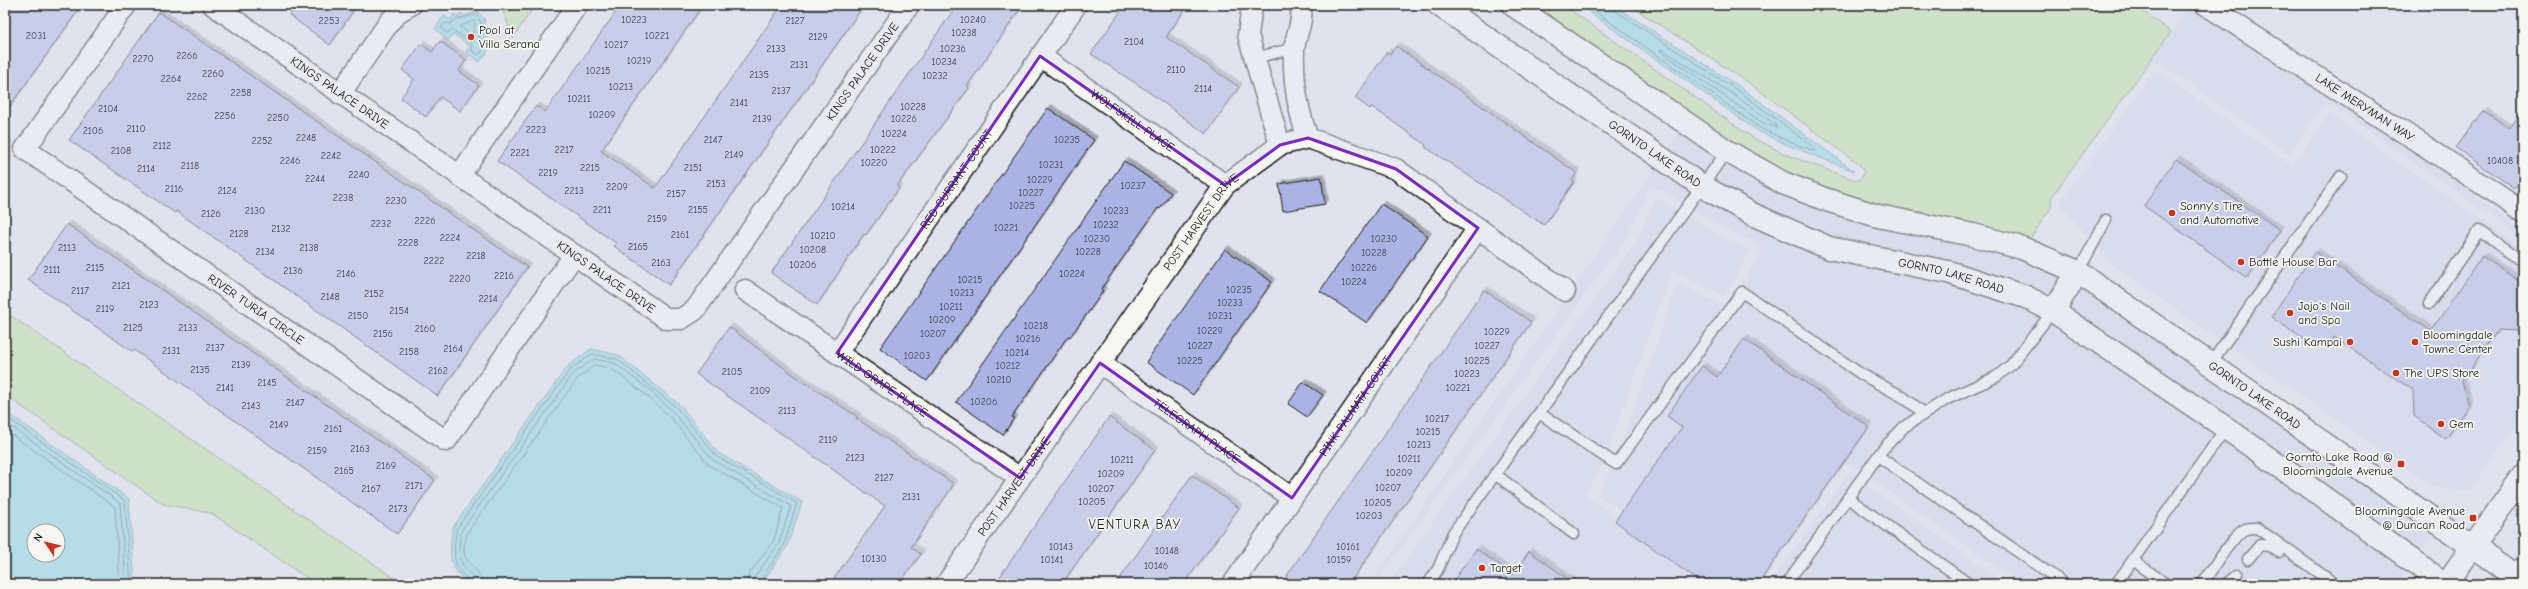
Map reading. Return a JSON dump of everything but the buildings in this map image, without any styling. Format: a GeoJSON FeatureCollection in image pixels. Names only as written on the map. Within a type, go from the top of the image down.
{"type":"FeatureCollection","features":[{"type":"Feature","properties":{"kind":"street","name":"RIVER TURIA CIRCLE"},"geometry":{"type":"LineString","coordinates":[[126,5],[25,149],[446,441],[574,255]]}},
{"type":"Feature","properties":{"kind":"street","name":"KINGS PALACE DRIVE"},"geometry":{"type":"LineString","coordinates":[[213,5],[667,319],[681,319],[695,310],[909,5]]}},
{"type":"Feature","properties":{"kind":"street"},"geometry":{"type":"LineString","coordinates":[[340,94],[390,21],[400,11],[411,5]]}},
{"type":"Feature","properties":{"kind":"street"},"geometry":{"type":"LineString","coordinates":[[459,176],[577,5]]}},
{"type":"Feature","properties":{"kind":"street","name":"RED CURRANT COURT"},"geometry":{"type":"LineString","coordinates":[[837,353],[1076,5]]}},
{"type":"Feature","properties":{"kind":"street"},"geometry":{"type":"LineString","coordinates":[[1252,5],[1248,35],[1280,145]]}},
{"type":"Feature","properties":{"kind":"street"},"geometry":{"type":"LineString","coordinates":[[1300,5],[1303,13],[1294,48],[1294,79],[1298,112],[1308,138],[1396,168],[1565,291]]}},
{"type":"Feature","properties":{"kind":"street","name":"GORNTO LAKE ROAD"},"geometry":{"type":"LineString","coordinates":[[1439,5],[1702,186],[1752,214],[1829,248],[1948,272],[2026,298],[2053,311],[2226,428],[2445,584]]}},
{"type":"Feature","properties":{"kind":"street","name":"GORNTO LAKE ROAD"},"geometry":{"type":"LineString","coordinates":[[1513,5],[1727,151],[1783,183],[1828,200],[1878,216],[2000,242],[2044,256],[2078,272],[2519,578]]}},
{"type":"Feature","properties":{"kind":"street","name":"LAKE MERYMAN WAY"},"geometry":{"type":"LineString","coordinates":[[2206,5],[2431,150],[2523,212]]}},
{"type":"Feature","properties":{"kind":"street","name":"WOLFSKILL PLACE"},"geometry":{"type":"LineString","coordinates":[[1040,56],[1225,185]]}},
{"type":"Feature","properties":{"kind":"street","name":"POST HARVEST DRIVE"},"geometry":{"type":"LineString","coordinates":[[946,584],[1225,185],[1280,145],[1308,138]]}},
{"type":"Feature","properties":{"kind":"street","name":"PINK PALMATA COURT"},"geometry":{"type":"LineString","coordinates":[[1233,584],[1478,228]]}},
{"type":"Feature","properties":{"kind":"street"},"geometry":{"type":"LineString","coordinates":[[2053,311],[2078,272]]}},
{"type":"Feature","properties":{"kind":"street","name":"WILD GRAPE PLACE"},"geometry":{"type":"LineString","coordinates":[[745,290],[1020,478]]}},
{"type":"Feature","properties":{"kind":"street","name":"TELEGRAPH PLACE"},"geometry":{"type":"LineString","coordinates":[[1100,363],[1292,498]]}},
{"type":"Feature","properties":{"kind":"street"},"geometry":{"type":"LineString","coordinates":[[2445,584],[2523,476]]}},
{"type":"Feature","properties":{"kind":"lane"},"geometry":{"type":"LineString","coordinates":[[1255,58],[1294,48]]}},
{"type":"Feature","properties":{"kind":"lane"},"geometry":{"type":"LineString","coordinates":[[1428,584],[1438,569],[1453,533],[1727,151]]}},
{"type":"Feature","properties":{"kind":"lane"},"geometry":{"type":"LineString","coordinates":[[2211,363],[2341,176]]}},
{"type":"Feature","properties":{"kind":"lane"},"geometry":{"type":"LineString","coordinates":[[2078,272],[2106,220]]}},
{"type":"Feature","properties":{"kind":"lane"},"geometry":{"type":"LineString","coordinates":[[2429,304],[2479,231],[2523,262]]}},
{"type":"Feature","properties":{"kind":"lane"},"geometry":{"type":"LineString","coordinates":[[1539,413],[1616,464],[1742,292],[1861,374],[1903,397],[1924,413]]}},
{"type":"Feature","properties":{"kind":"lane"},"geometry":{"type":"LineString","coordinates":[[1786,584],[1878,456],[1904,427],[1947,399],[1996,377],[2011,365],[2053,311]]}},
{"type":"Feature","properties":{"kind":"lane"},"geometry":{"type":"LineString","coordinates":[[2116,584],[2226,428]]}},
{"type":"Feature","properties":{"kind":"lane"},"geometry":{"type":"LineString","coordinates":[[1878,456],[2065,584]]}},
{"type":"Feature","properties":{"kind":"lane"},"geometry":{"type":"LineString","coordinates":[[1495,474],[1574,534]]}},
{"type":"Feature","properties":{"kind":"lane"},"geometry":{"type":"LineString","coordinates":[[1848,498],[1969,584]]}},
{"type":"Feature","properties":{"kind":"lane"},"geometry":{"type":"LineString","coordinates":[[2202,584],[2242,531],[2248,528],[2257,528],[2336,584]]}},
{"type":"Feature","properties":{"kind":"lane"},"geometry":{"type":"LineString","coordinates":[[2248,559],[2260,545],[2270,546],[2328,584]]}},
{"type":"Feature","properties":{"kind":"lane"},"geometry":{"type":"LineString","coordinates":[[2133,560],[2166,584]]}},
{"type":"Feature","properties":{"kind":"lane"},"geometry":{"type":"LineString","coordinates":[[2226,584],[2237,575]]}},
{"type":"Feature","properties":{"kind":"highlighted area"},"geometry":{"type":"Polygon","coordinates":[[[1040,56],[1225,185],[1280,145],[1308,138],[1396,169],[1478,228],[1292,498],[1100,363],[1020,478],[837,353],[1040,56]]]}},
{"type":"Feature","properties":{"kind":"shaded area"},"geometry":{"type":"Polygon","coordinates":[[[2190,5],[2209,5],[2523,231],[2523,238],[2334,106],[2328,104],[2323,106],[2289,153],[2160,63],[2151,61],[2190,5]]]}},
{"type":"Feature","properties":{"kind":"shaded area"},"geometry":{"type":"Polygon","coordinates":[[[2155,70],[2292,166],[2329,114],[2523,249],[2523,415],[2469,492],[2434,487],[2111,264],[2059,203],[2155,70]]]}},
{"type":"Feature","properties":{"kind":"shaded area"},"geometry":{"type":"Polygon","coordinates":[[[1679,132],[1749,177],[1779,192],[1998,252],[2040,266],[2062,276],[2048,297],[1911,255],[1831,237],[1800,225],[1732,192],[1667,150],[1679,132]]]}},
{"type":"Feature","properties":{"kind":"shaded area"},"geometry":{"type":"Polygon","coordinates":[[[1655,168],[1722,210],[1793,245],[1826,258],[1946,283],[2023,308],[2048,320],[2220,437],[2408,570],[2398,584],[2022,584],[1851,465],[1845,464],[1840,467],[1762,576],[1759,584],[1727,584],[1597,494],[1613,468],[1678,283],[1720,304],[1729,304],[1761,253],[1760,247],[1755,242],[1728,230],[1659,189],[1652,187],[1645,192],[1644,201],[1628,235],[1375,584],[1370,584],[1655,168]]]}},
{"type":"Feature","properties":{"kind":"shaded area"},"geometry":{"type":"Polygon","coordinates":[[[1654,197],[1724,238],[1751,250],[1724,296],[1672,270],[1603,464],[1584,495],[1711,584],[1388,584],[1637,241],[1653,204],[1654,197]]]}},
{"type":"Feature","properties":{"kind":"shaded area"},"geometry":{"type":"Polygon","coordinates":[[[2082,288],[2435,532],[2420,553],[2069,309],[2082,288]]]}},
{"type":"Feature","properties":{"kind":"shaded area"},"geometry":{"type":"Polygon","coordinates":[[[1849,473],[2006,584],[1769,584],[1849,473]]]}},
{"type":"Feature","properties":{"kind":"green space"},"geometry":{"type":"Polygon","coordinates":[[[501,5],[535,5],[513,38],[501,5]]]}},
{"type":"Feature","properties":{"kind":"green space"},"geometry":{"type":"Polygon","coordinates":[[[1531,5],[1563,5],[1753,138],[1787,155],[1857,181],[1862,177],[1864,172],[1859,164],[1745,80],[1629,5],[2134,5],[2171,32],[2051,198],[2051,208],[2029,240],[1974,224],[1879,205],[1830,190],[1787,173],[1732,142],[1531,5]]]}},
{"type":"Feature","properties":{"kind":"green space"},"geometry":{"type":"Polygon","coordinates":[[[5,312],[403,584],[316,584],[211,513],[163,504],[5,395],[5,312]]]}},
{"type":"Feature","properties":{"kind":"water"},"geometry":{"type":"Polygon","coordinates":[[[1579,5],[1613,5],[1740,87],[1854,171],[1790,146],[1758,131],[1579,5]]]}},
{"type":"Feature","properties":{"kind":"water","name":"Pool at Villa Serana"},"geometry":{"type":"Polygon","coordinates":[[[477,11],[485,20],[482,28],[486,31],[483,35],[487,38],[485,42],[491,47],[480,62],[466,52],[470,46],[453,34],[448,40],[435,29],[444,16],[450,20],[454,14],[458,17],[461,13],[464,16],[477,11]]]}},
{"type":"Feature","properties":{"kind":"water"},"geometry":{"type":"Polygon","coordinates":[[[591,349],[618,355],[681,406],[718,453],[802,502],[787,547],[761,584],[470,584],[457,573],[451,559],[453,527],[567,367],[591,349]]]}},
{"type":"Feature","properties":{"kind":"water"},"geometry":{"type":"Polygon","coordinates":[[[5,411],[129,499],[135,584],[5,584],[5,411]]]}},
{"type":"Feature","properties":{"kind":"place","name":"Pool at Villa Serana"},"geometry":{"type":"Point","coordinates":[471,37]}},
{"type":"Feature","properties":{"kind":"place","name":"Sonny's Tire and Automotive"},"geometry":{"type":"Point","coordinates":[2172,213]}},
{"type":"Feature","properties":{"kind":"place","name":"Bottle House Bar"},"geometry":{"type":"Point","coordinates":[2241,262]}},
{"type":"Feature","properties":{"kind":"place","name":"Jojo's Nail and Spa"},"geometry":{"type":"Point","coordinates":[2290,313]}},
{"type":"Feature","properties":{"kind":"place","name":"Sushi Kampai"},"geometry":{"type":"Point","coordinates":[2350,342]}},
{"type":"Feature","properties":{"kind":"place","name":"Bloomingdale Towne Center"},"geometry":{"type":"Point","coordinates":[2415,342]}},
{"type":"Feature","properties":{"kind":"place","name":"The UPS Store"},"geometry":{"type":"Point","coordinates":[2396,373]}},
{"type":"Feature","properties":{"kind":"place","name":"Gem"},"geometry":{"type":"Point","coordinates":[2441,424]}},
{"type":"Feature","properties":{"kind":"place","name":"Gornto Lake Road @ Bloomingdale Avenue"},"geometry":{"type":"Point","coordinates":[2401,464]}},
{"type":"Feature","properties":{"kind":"place","name":"Bloomingdale Avenue @ Duncan Road"},"geometry":{"type":"Point","coordinates":[2473,518]}},
{"type":"Feature","properties":{"kind":"place","name":"Target"},"geometry":{"type":"Point","coordinates":[1482,568]}},
{"type":"Feature","properties":{"kind":"district","name":"VENTURA BAY"},"geometry":{"type":"Point","coordinates":[1135,524]}}]}
